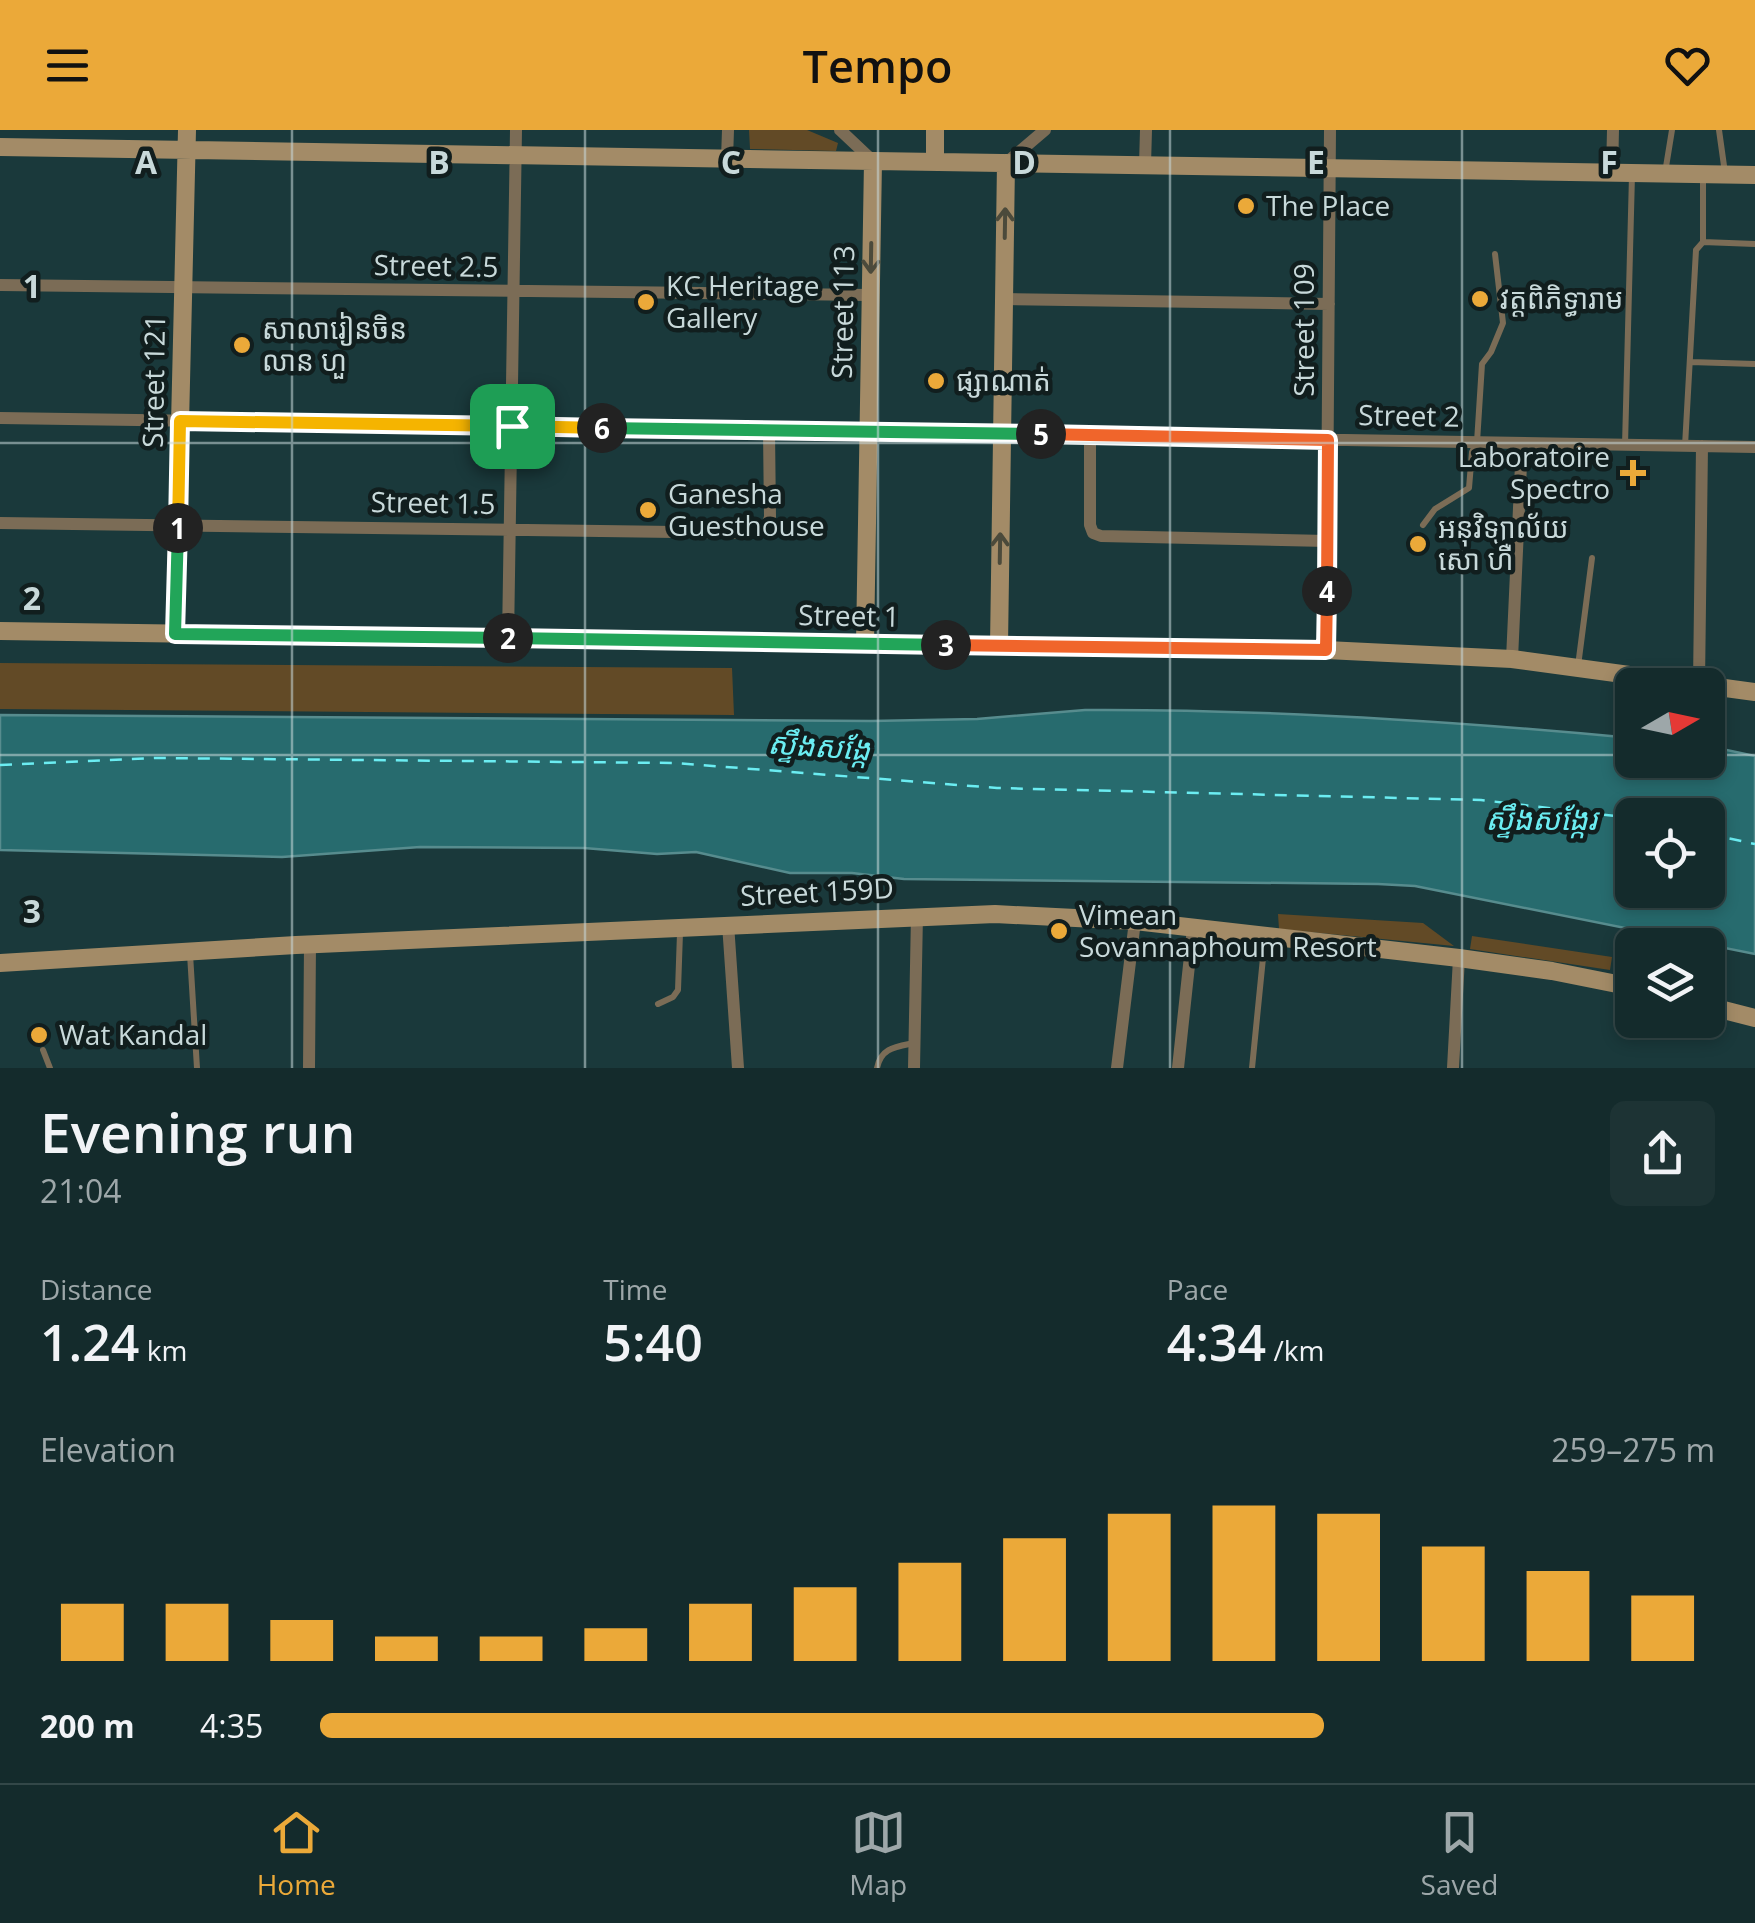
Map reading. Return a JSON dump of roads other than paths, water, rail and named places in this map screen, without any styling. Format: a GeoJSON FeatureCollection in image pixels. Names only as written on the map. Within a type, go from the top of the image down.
{"type":"FeatureCollection","features":[{"type":"Feature","properties":{"kind":"street","name":"Street 121"},"geometry":{"type":"LineString","coordinates":[[175,634],[188,130]]}},
{"type":"Feature","properties":{"kind":"street"},"geometry":{"type":"LineString","coordinates":[[508,638],[516,130]]}},
{"type":"Feature","properties":{"kind":"street"},"geometry":{"type":"LineString","coordinates":[[728,130],[728,158]]}},
{"type":"Feature","properties":{"kind":"street"},"geometry":{"type":"LineString","coordinates":[[840,130],[872,161]]}},
{"type":"Feature","properties":{"kind":"street"},"geometry":{"type":"LineString","coordinates":[[934,162],[935,130]]}},
{"type":"Feature","properties":{"kind":"street"},"geometry":{"type":"LineString","coordinates":[[999,646],[1006,163],[1045,130]]}},
{"type":"Feature","properties":{"kind":"street"},"geometry":{"type":"LineString","coordinates":[[1146,130],[1146,165]]}},
{"type":"Feature","properties":{"kind":"street","name":"Street 109"},"geometry":{"type":"LineString","coordinates":[[1326,650],[1330,130]]}},
{"type":"Feature","properties":{"kind":"street"},"geometry":{"type":"LineString","coordinates":[[1613,130],[1622,173]]}},
{"type":"Feature","properties":{"kind":"street"},"geometry":{"type":"LineString","coordinates":[[0,147],[1755,175]]}},
{"type":"Feature","properties":{"kind":"street","name":"Street 113"},"geometry":{"type":"LineString","coordinates":[[865,644],[872,161]]}},
{"type":"Feature","properties":{"kind":"street","name":"Street 2.5"},"geometry":{"type":"LineString","coordinates":[[0,285],[871,295]]}},
{"type":"Feature","properties":{"kind":"street"},"geometry":{"type":"LineString","coordinates":[[1004,299],[1329,304]]}},
{"type":"Feature","properties":{"kind":"street"},"geometry":{"type":"LineString","coordinates":[[0,418],[868,432]]}},
{"type":"Feature","properties":{"kind":"street","name":"Street 1.5"},"geometry":{"type":"LineString","coordinates":[[0,523],[750,533],[766,530],[770,517],[769,431]]}},
{"type":"Feature","properties":{"kind":"street","name":"Street 2"},"geometry":{"type":"LineString","coordinates":[[1002,434],[1755,447]]}},
{"type":"Feature","properties":{"kind":"street"},"geometry":{"type":"LineString","coordinates":[[1090,435],[1093,533],[1327,541]]}},
{"type":"Feature","properties":{"kind":"street"},"geometry":{"type":"LineString","coordinates":[[1512,659],[1522,443]]}},
{"type":"Feature","properties":{"kind":"street"},"geometry":{"type":"LineString","coordinates":[[1699,668],[1702,446]]}},
{"type":"Feature","properties":{"kind":"street","name":"Street 1"},"geometry":{"type":"LineString","coordinates":[[0,631],[1326,650],[1512,659],[1615,672]]}},
{"type":"Feature","properties":{"kind":"street","name":"Street 1"},"geometry":{"type":"LineString","coordinates":[[1725,687],[1755,692]]}},
{"type":"Feature","properties":{"kind":"street","name":"Street 159D"},"geometry":{"type":"LineString","coordinates":[[0,963],[310,944],[994,914],[1136,921],[1458,958],[1615,984]]}},
{"type":"Feature","properties":{"kind":"street"},"geometry":{"type":"LineString","coordinates":[[914,1068],[917,915]]}},
{"type":"Feature","properties":{"kind":"street"},"geometry":{"type":"LineString","coordinates":[[1118,1068],[1136,921]]}},
{"type":"Feature","properties":{"kind":"street"},"geometry":{"type":"LineString","coordinates":[[728,924],[738,1068]]}},
{"type":"Feature","properties":{"kind":"street"},"geometry":{"type":"LineString","coordinates":[[1178,1068],[1194,928]]}},
{"type":"Feature","properties":{"kind":"street"},"geometry":{"type":"LineString","coordinates":[[309,1068],[310,944]]}},
{"type":"Feature","properties":{"kind":"street"},"geometry":{"type":"LineString","coordinates":[[1453,1068],[1458,958]]}},
{"type":"Feature","properties":{"kind":"street"},"geometry":{"type":"LineString","coordinates":[[1725,1010],[1755,1018]]}},
{"type":"Feature","properties":{"kind":"lane"},"geometry":{"type":"LineString","coordinates":[[1664,174],[1672,130]]}},
{"type":"Feature","properties":{"kind":"lane"},"geometry":{"type":"LineString","coordinates":[[1718,130],[1725,175]]}},
{"type":"Feature","properties":{"kind":"lane"},"geometry":{"type":"LineString","coordinates":[[1622,173],[1626,445]]}},
{"type":"Feature","properties":{"kind":"lane"},"geometry":{"type":"LineString","coordinates":[[1685,446],[1696,250],[1703,242],[1703,174]]}},
{"type":"Feature","properties":{"kind":"lane"},"geometry":{"type":"LineString","coordinates":[[1703,242],[1755,244]]}},
{"type":"Feature","properties":{"kind":"lane"},"geometry":{"type":"LineString","coordinates":[[1422,525],[1436,509],[1470,488],[1482,364],[1492,352],[1503,323],[1495,254]]}},
{"type":"Feature","properties":{"kind":"lane"},"geometry":{"type":"LineString","coordinates":[[1690,362],[1755,364]]}},
{"type":"Feature","properties":{"kind":"lane"},"geometry":{"type":"LineString","coordinates":[[868,432],[1002,434]]}},
{"type":"Feature","properties":{"kind":"lane"},"geometry":{"type":"LineString","coordinates":[[1578,667],[1592,558]]}},
{"type":"Feature","properties":{"kind":"lane"},"geometry":{"type":"LineString","coordinates":[[658,1004],[678,990],[680,926]]}},
{"type":"Feature","properties":{"kind":"lane"},"geometry":{"type":"LineString","coordinates":[[1252,1068],[1265,937]]}},
{"type":"Feature","properties":{"kind":"lane"},"geometry":{"type":"LineString","coordinates":[[190,952],[197,1068]]}},
{"type":"Feature","properties":{"kind":"lane"},"geometry":{"type":"LineString","coordinates":[[877,1068],[880,1056],[890,1048],[915,1042]]}},
{"type":"Feature","properties":{"kind":"lane"},"geometry":{"type":"LineString","coordinates":[[43,1050],[50,1068]]}},
{"type":"Feature","properties":{"kind":"water","name":"ស្ទឹងសង្កែរ"},"geometry":{"type":"Polygon","coordinates":[[[1154,710],[1428,721],[1615,737],[1615,778],[1725,778],[1725,750],[1755,756],[1755,954],[1725,948],[1725,928],[1625,928],[1415,886],[904,879],[852,873],[790,873],[696,852],[657,854],[584,848],[420,847],[282,857],[0,850],[0,715],[871,721],[1154,710]]]}},
{"type":"Feature","properties":{"kind":"place","name":"The Place"},"geometry":{"type":"Point","coordinates":[1246,206]}},
{"type":"Feature","properties":{"kind":"place","name":"វត្តពិភិទ្ធារាម"},"geometry":{"type":"Point","coordinates":[1480,299]}},
{"type":"Feature","properties":{"kind":"place","name":"KC Heritage Gallery"},"geometry":{"type":"Point","coordinates":[646,302]}},
{"type":"Feature","properties":{"kind":"place","name":"សាលារៀនចិន លាន ហួ"},"geometry":{"type":"Point","coordinates":[242,345]}},
{"type":"Feature","properties":{"kind":"place","name":"ផ្សាណាត់"},"geometry":{"type":"Point","coordinates":[936,381]}},
{"type":"Feature","properties":{"kind":"place","name":"Laboratoire Spectro"},"geometry":{"type":"Point","coordinates":[1633,473]}},
{"type":"Feature","properties":{"kind":"place","name":"Ganesha Guesthouse"},"geometry":{"type":"Point","coordinates":[648,510]}},
{"type":"Feature","properties":{"kind":"place","name":"អនុវិទ្យាល័យ សោ ហឺ"},"geometry":{"type":"Point","coordinates":[1418,544]}},
{"type":"Feature","properties":{"kind":"place","name":"Vimean Sovannaphoum Resort"},"geometry":{"type":"Point","coordinates":[1059,931]}},
{"type":"Feature","properties":{"kind":"place","name":"Wat Kandal"},"geometry":{"type":"Point","coordinates":[39,1035]}},
{"type":"Feature","properties":{"kind":"water label","name":"ស្ទឹងសង្កែ"},"geometry":{"type":"Point","coordinates":[819,747]}}]}
